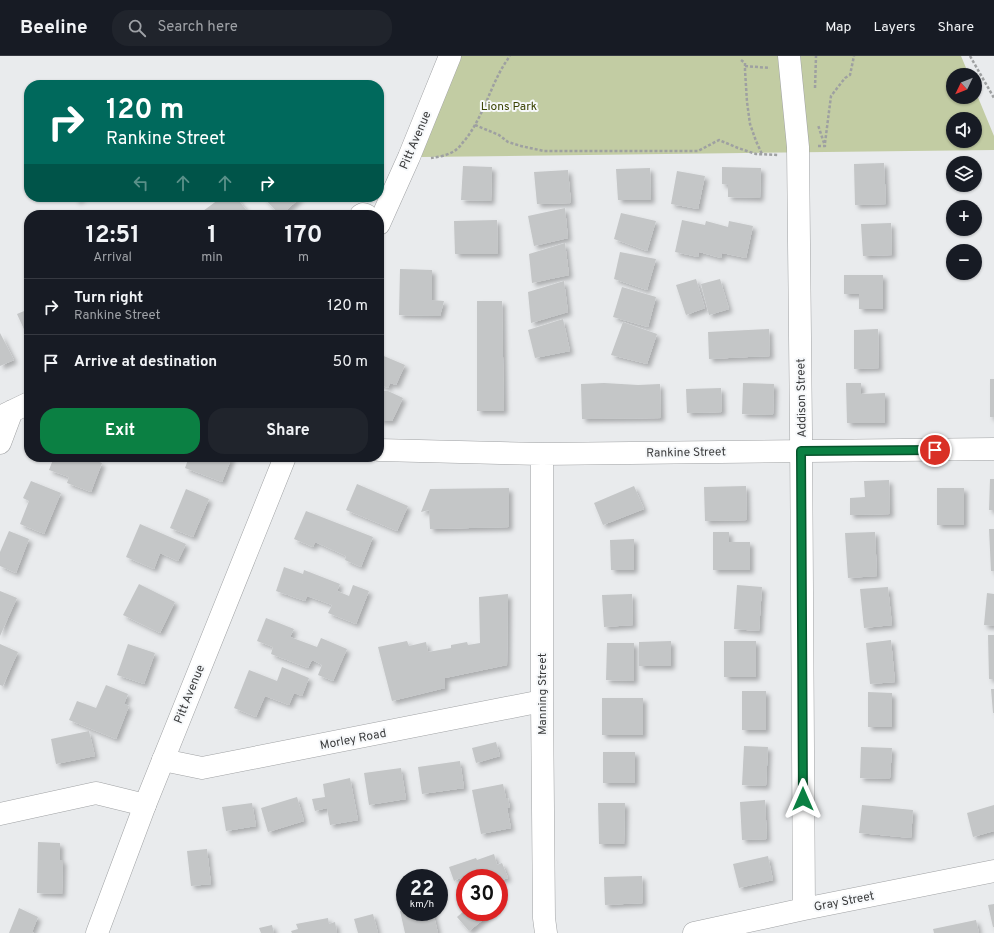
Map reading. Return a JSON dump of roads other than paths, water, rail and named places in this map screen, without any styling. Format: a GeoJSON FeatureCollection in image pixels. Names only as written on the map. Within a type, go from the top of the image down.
{"type":"FeatureCollection","features":[{"type":"Feature","properties":{"kind":"street","name":"Pitt Avenue"},"geometry":{"type":"LineString","coordinates":[[384,199],[409,157],[450,56]]}},
{"type":"Feature","properties":{"kind":"street","name":"Addison Street"},"geometry":{"type":"LineString","coordinates":[[789,56],[798,147],[804,909]]}},
{"type":"Feature","properties":{"kind":"street"},"geometry":{"type":"LineString","coordinates":[[0,443],[14,410]]}},
{"type":"Feature","properties":{"kind":"street","name":"Rankine Street"},"geometry":{"type":"LineString","coordinates":[[384,450],[542,454],[994,450]]}},
{"type":"Feature","properties":{"kind":"street","name":"Manning Street"},"geometry":{"type":"LineString","coordinates":[[542,454],[542,701],[544,918],[546,933]]}},
{"type":"Feature","properties":{"kind":"street","name":"Pitt Avenue"},"geometry":{"type":"LineString","coordinates":[[97,933],[145,805],[283,462]]}},
{"type":"Feature","properties":{"kind":"street","name":"Morley Road"},"geometry":{"type":"LineString","coordinates":[[163,760],[202,768],[542,701]]}},
{"type":"Feature","properties":{"kind":"street"},"geometry":{"type":"LineString","coordinates":[[0,814],[96,794],[145,805]]}},
{"type":"Feature","properties":{"kind":"street","name":"Gray Street"},"geometry":{"type":"LineString","coordinates":[[694,933],[804,909],[994,871]]}},
{"type":"Feature","properties":{"kind":"park label","name":"Lions Park"},"geometry":{"type":"Point","coordinates":[509,106]}}]}
